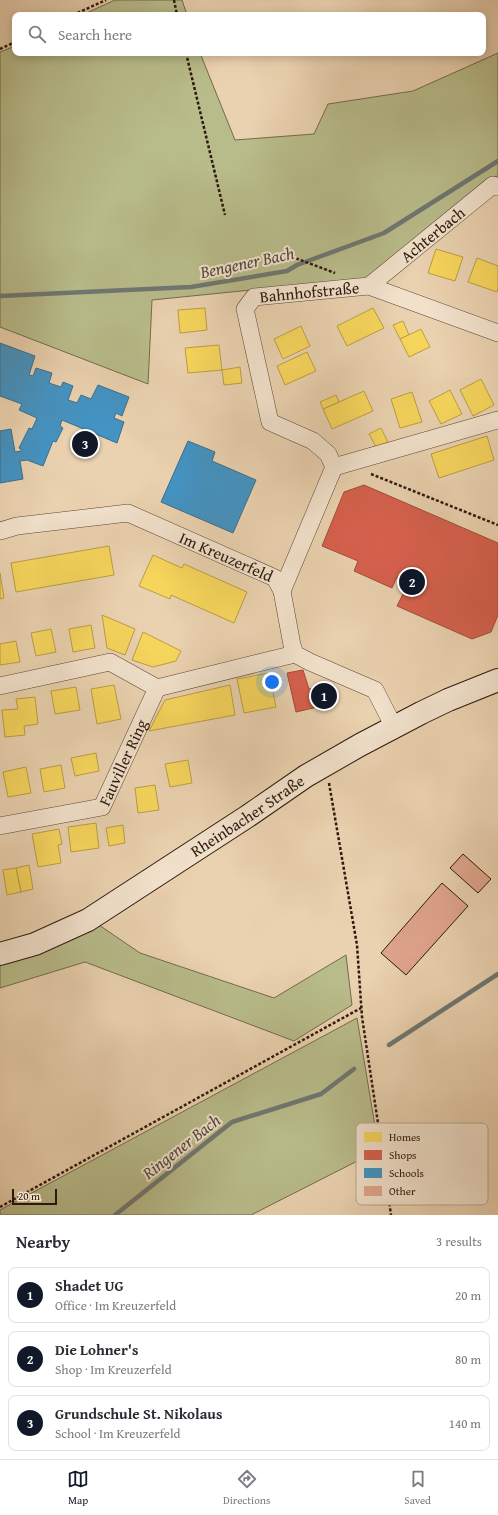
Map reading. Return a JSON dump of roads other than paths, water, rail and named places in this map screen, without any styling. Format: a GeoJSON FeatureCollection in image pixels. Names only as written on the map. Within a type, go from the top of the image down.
{"type":"FeatureCollection","features":[{"type":"Feature","properties":{"kind":"main road","name":"Rheinbacher Straße"},"geometry":{"type":"LineString","coordinates":[[0,954],[35,944],[88,920],[326,764],[448,700],[498,680]]}},
{"type":"Feature","properties":{"kind":"street","name":"Achterbach"},"geometry":{"type":"LineString","coordinates":[[369,286],[493,185],[498,187]]}},
{"type":"Feature","properties":{"kind":"street","name":"Bahnhofstraße"},"geometry":{"type":"LineString","coordinates":[[334,468],[328,454],[313,441],[270,422],[245,309],[254,297],[369,286],[498,333]]}},
{"type":"Feature","properties":{"kind":"street"},"geometry":{"type":"LineString","coordinates":[[282,591],[334,468],[498,420]]}},
{"type":"Feature","properties":{"kind":"street","name":"Im Kreuzerfeld"},"geometry":{"type":"LineString","coordinates":[[0,531],[17,526],[128,513],[275,578],[282,591],[295,654]]}},
{"type":"Feature","properties":{"kind":"street"},"geometry":{"type":"LineString","coordinates":[[0,686],[110,662],[157,688],[295,654],[375,690],[394,727]]}},
{"type":"Feature","properties":{"kind":"street","name":"Fauviller Ring"},"geometry":{"type":"LineString","coordinates":[[0,826],[102,807],[157,688]]}},
{"type":"Feature","properties":{"kind":"waterway","name":"Bengener Bach"},"geometry":{"type":"LineString","coordinates":[[0,296],[191,287],[287,271],[297,265],[384,233],[498,161]]}},
{"type":"Feature","properties":{"kind":"waterway","name":"Ringener Bach"},"geometry":{"type":"LineString","coordinates":[[389,1045],[498,974]]}},
{"type":"Feature","properties":{"kind":"waterway","name":"Ringener Bach"},"geometry":{"type":"LineString","coordinates":[[115,1215],[232,1122],[321,1094],[354,1069]]}},
{"type":"Feature","properties":{"kind":"place","name":"Grundschule St. Nikolaus"},"geometry":{"type":"Point","coordinates":[85,444]}},
{"type":"Feature","properties":{"kind":"place","name":"Die Lohner's"},"geometry":{"type":"Point","coordinates":[412,582]}},
{"type":"Feature","properties":{"kind":"place","name":"Shadet UG"},"geometry":{"type":"Point","coordinates":[324,696]}}]}
